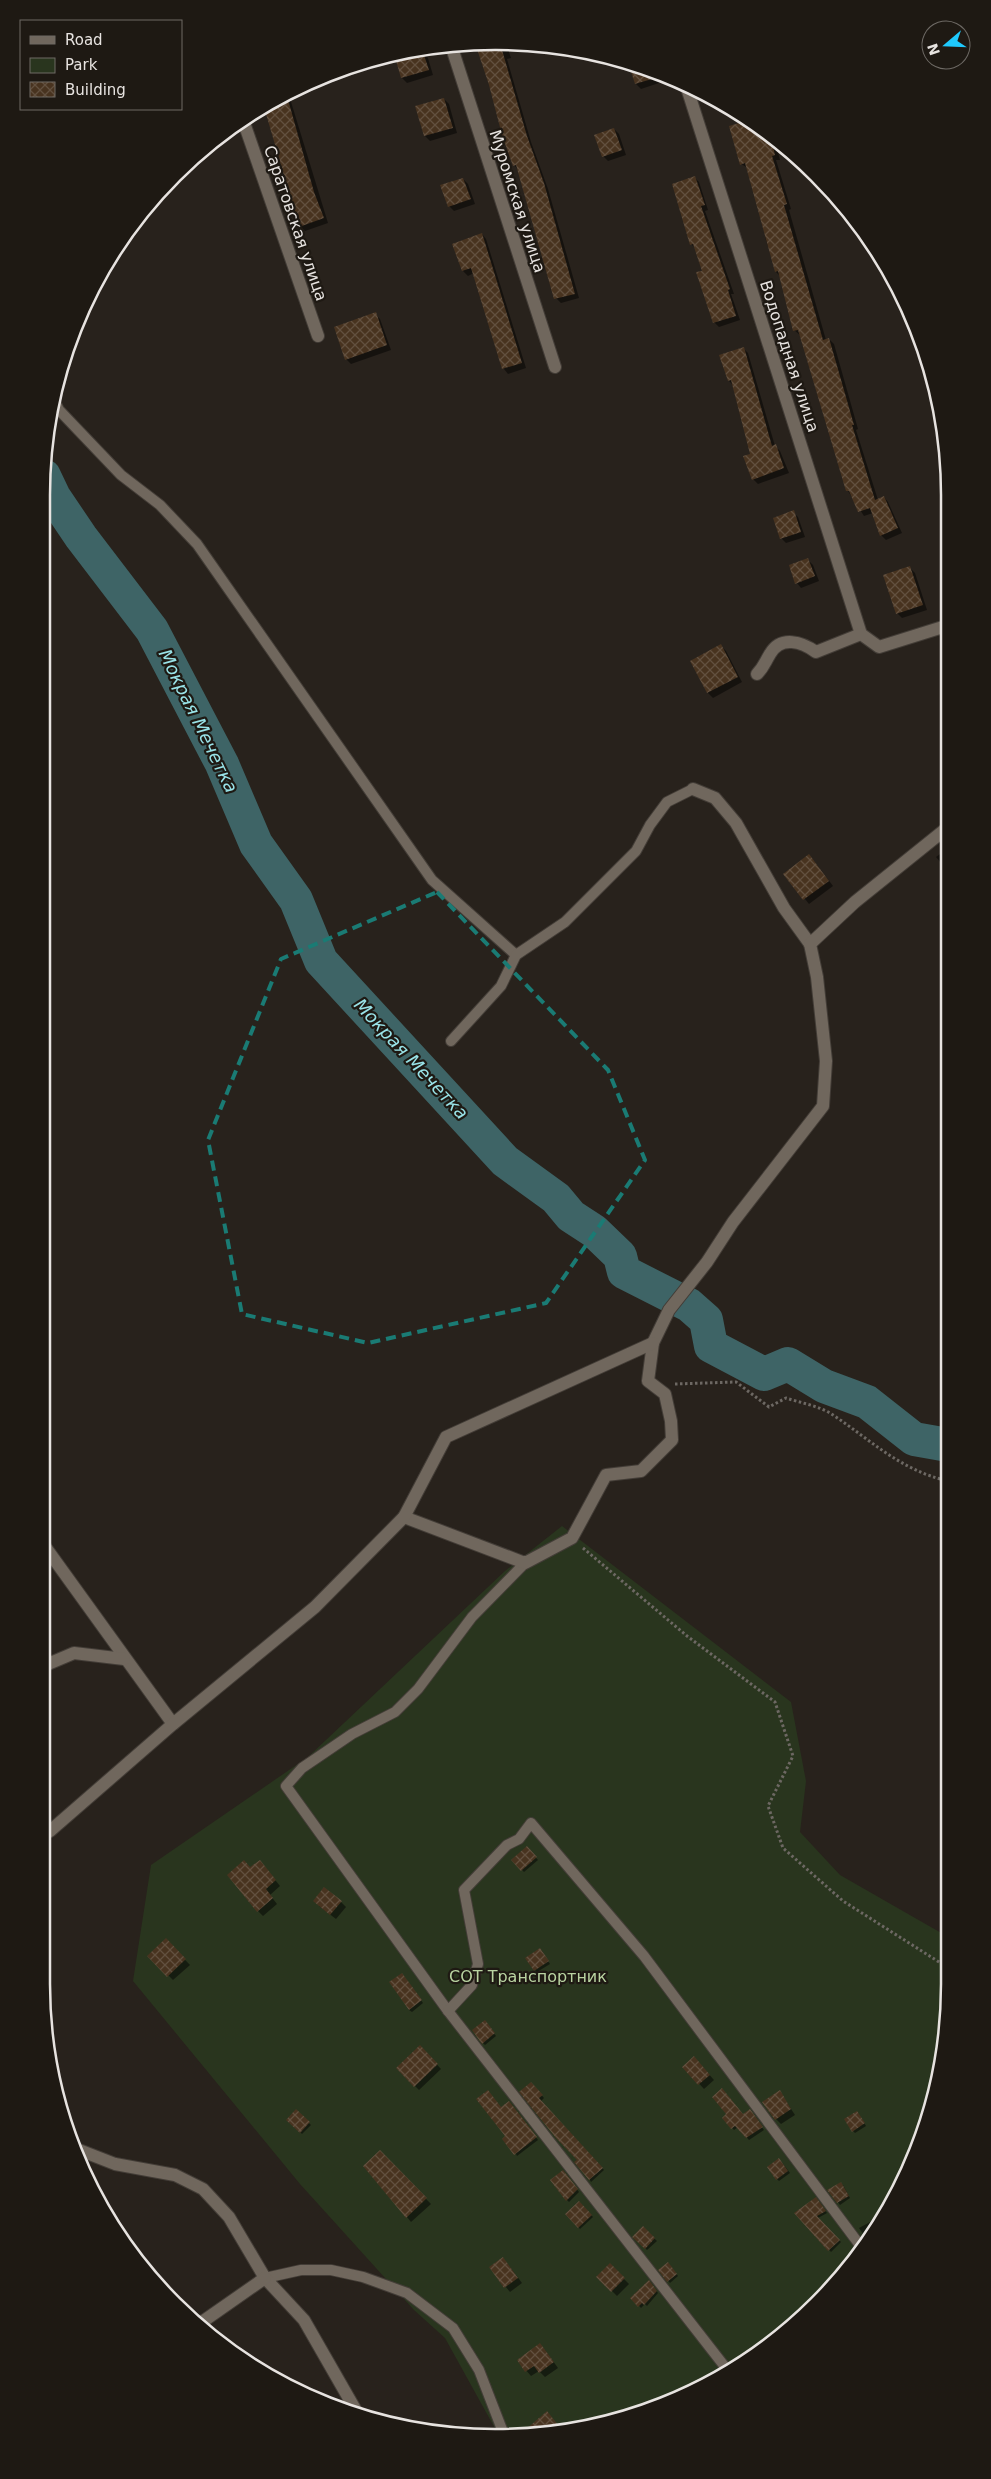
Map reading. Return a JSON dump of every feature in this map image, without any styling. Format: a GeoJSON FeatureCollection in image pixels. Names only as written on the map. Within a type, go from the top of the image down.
{"type":"FeatureCollection","features":[{"type":"Feature","properties":{"kind":"street","name":"Муромская улица"},"geometry":{"type":"LineString","coordinates":[[453,52],[555,367]]}},
{"type":"Feature","properties":{"kind":"street","name":"Водопадная улица"},"geometry":{"type":"LineString","coordinates":[[689,94],[861,634]]}},
{"type":"Feature","properties":{"kind":"street","name":"Саратовская улица"},"geometry":{"type":"LineString","coordinates":[[245,127],[318,336]]}},
{"type":"Feature","properties":{"kind":"street"},"geometry":{"type":"LineString","coordinates":[[757,674],[766,664],[770,654],[777,645],[792,641],[807,645],[816,652],[861,634],[879,646],[941,627]]}},
{"type":"Feature","properties":{"kind":"street"},"geometry":{"type":"LineString","coordinates":[[404,1517],[525,1563],[572,1538],[606,1475],[641,1471],[672,1440],[671,1421],[664,1394],[648,1381],[653,1343],[669,1310],[707,1262],[733,1222],[823,1106],[826,1061],[817,977],[810,944],[784,908],[736,823],[715,798],[693,789]]}},
{"type":"Feature","properties":{"kind":"street"},"geometry":{"type":"LineString","coordinates":[[810,944],[855,902],[941,833]]}},
{"type":"Feature","properties":{"kind":"street"},"geometry":{"type":"LineString","coordinates":[[50,1831],[173,1724],[315,1607],[404,1517],[446,1437],[653,1343]]}},
{"type":"Feature","properties":{"kind":"street"},"geometry":{"type":"LineString","coordinates":[[50,1554],[124,1659],[173,1724]]}},
{"type":"Feature","properties":{"kind":"street"},"geometry":{"type":"LineString","coordinates":[[50,1663],[74,1653],[124,1659]]}},
{"type":"Feature","properties":{"kind":"street"},"geometry":{"type":"LineString","coordinates":[[83,2152],[115,2164],[175,2175],[202,2189],[229,2217],[265,2278],[304,2320],[353,2405]]}},
{"type":"Feature","properties":{"kind":"street"},"geometry":{"type":"LineString","coordinates":[[205,2320],[265,2278]]}},
{"type":"Feature","properties":{"kind":"lane"},"geometry":{"type":"LineString","coordinates":[[59,410],[121,475],[160,505],[197,544],[432,880],[516,955]]}},
{"type":"Feature","properties":{"kind":"lane"},"geometry":{"type":"LineString","coordinates":[[451,1041],[501,986],[516,955],[565,922],[636,851],[650,825],[667,802],[693,789]]}},
{"type":"Feature","properties":{"kind":"lane"},"geometry":{"type":"LineString","coordinates":[[525,1563],[472,1617],[418,1689],[395,1712],[352,1734],[302,1768],[286,1786],[448,2011],[724,2365]]}},
{"type":"Feature","properties":{"kind":"lane"},"geometry":{"type":"LineString","coordinates":[[448,2011],[472,1986],[478,1964],[464,1890],[507,1846],[520,1839],[531,1823],[644,1956],[858,2242]]}},
{"type":"Feature","properties":{"kind":"lane"},"geometry":{"type":"LineString","coordinates":[[265,2278],[301,2270],[331,2270],[364,2277],[407,2292],[453,2328],[479,2370],[502,2429]]}},
{"type":"Feature","properties":{"kind":"path"},"geometry":{"type":"LineString","coordinates":[[664,1394],[669,1384],[736,1382],[769,1407],[786,1398],[831,1414],[883,1453],[933,1478],[941,1480]]}},
{"type":"Feature","properties":{"kind":"path"},"geometry":{"type":"LineString","coordinates":[[572,1538],[687,1636],[775,1702],[793,1756],[768,1806],[783,1848],[843,1901],[941,1963]]}},
{"type":"Feature","properties":{"kind":"highlighted area"},"geometry":{"type":"Polygon","coordinates":[[[437,892],[608,1070],[645,1160],[546,1303],[368,1343],[242,1314],[208,1140],[281,959],[437,892]]]}},
{"type":"Feature","properties":{"kind":"green space","name":"СОТ Транспортник"},"geometry":{"type":"Polygon","coordinates":[[[562,1526],[791,1702],[806,1781],[800,1832],[840,1875],[941,1933],[941,1984],[937,2042],[932,2070],[926,2099],[907,2154],[895,2181],[866,2231],[849,2255],[811,2299],[767,2337],[743,2354],[693,2383],[666,2395],[611,2414],[582,2420],[554,2425],[496,2429],[445,2338],[414,2310],[300,2184],[133,1981],[151,1865],[308,1757],[505,1571],[562,1526]]]}},
{"type":"Feature","properties":{"kind":"building"},"geometry":{"type":"Polygon","coordinates":[[[502,50],[527,136],[544,183],[575,294],[554,299],[516,165],[513,166],[502,135],[478,51],[502,50]]]}},
{"type":"Feature","properties":{"kind":"building"},"geometry":{"type":"Polygon","coordinates":[[[424,56],[429,70],[401,78],[396,62],[424,56]]]}},
{"type":"Feature","properties":{"kind":"building"},"geometry":{"type":"Polygon","coordinates":[[[631,71],[652,79],[635,84],[631,71]]]}},
{"type":"Feature","properties":{"kind":"building"},"geometry":{"type":"Polygon","coordinates":[[[444,98],[453,128],[424,136],[415,106],[444,98]]]}},
{"type":"Feature","properties":{"kind":"building"},"geometry":{"type":"Polygon","coordinates":[[[288,101],[314,192],[324,218],[299,227],[266,114],[288,101]]]}},
{"type":"Feature","properties":{"kind":"building"},"geometry":{"type":"Polygon","coordinates":[[[740,123],[773,147],[775,155],[772,156],[787,204],[784,205],[823,340],[829,338],[854,425],[852,425],[875,500],[884,496],[898,528],[880,536],[870,508],[858,512],[849,491],[846,491],[798,330],[793,331],[778,271],[775,272],[745,163],[740,165],[729,126],[740,123]]]}},
{"type":"Feature","properties":{"kind":"building"},"geometry":{"type":"Polygon","coordinates":[[[614,128],[622,150],[602,157],[594,135],[614,128]]]}},
{"type":"Feature","properties":{"kind":"building"},"geometry":{"type":"Polygon","coordinates":[[[695,176],[705,205],[701,206],[730,289],[728,290],[736,316],[713,323],[696,272],[702,271],[693,244],[690,245],[672,184],[695,176]]]}},
{"type":"Feature","properties":{"kind":"building"},"geometry":{"type":"Polygon","coordinates":[[[463,178],[471,199],[448,207],[440,185],[463,178]]]}},
{"type":"Feature","properties":{"kind":"building"},"geometry":{"type":"Polygon","coordinates":[[[482,233],[522,363],[502,369],[471,268],[462,271],[452,244],[482,233]]]}},
{"type":"Feature","properties":{"kind":"building"},"geometry":{"type":"Polygon","coordinates":[[[376,312],[387,345],[345,360],[334,327],[376,312]]]}},
{"type":"Feature","properties":{"kind":"building"},"geometry":{"type":"Polygon","coordinates":[[[744,347],[772,446],[776,444],[784,468],[752,480],[743,456],[750,454],[731,380],[728,381],[719,355],[744,347]]]}},
{"type":"Feature","properties":{"kind":"building"},"geometry":{"type":"Polygon","coordinates":[[[794,510],[801,532],[780,539],[773,518],[794,510]]]}},
{"type":"Feature","properties":{"kind":"building"},"geometry":{"type":"Polygon","coordinates":[[[808,558],[815,576],[795,584],[789,565],[808,558]]]}},
{"type":"Feature","properties":{"kind":"building"},"geometry":{"type":"Polygon","coordinates":[[[910,566],[923,605],[896,614],[883,575],[910,566]]]}},
{"type":"Feature","properties":{"kind":"building"},"geometry":{"type":"Polygon","coordinates":[[[721,644],[738,677],[707,693],[690,661],[721,644]]]}},
{"type":"Feature","properties":{"kind":"building"},"geometry":{"type":"Polygon","coordinates":[[[809,854],[829,881],[803,900],[783,874],[809,854]]]}},
{"type":"Feature","properties":{"kind":"building"},"geometry":{"type":"Polygon","coordinates":[[[527,1846],[537,1857],[521,1871],[511,1860],[527,1846]]]}},
{"type":"Feature","properties":{"kind":"building"},"geometry":{"type":"Polygon","coordinates":[[[244,1860],[250,1867],[260,1860],[276,1880],[266,1889],[273,1898],[257,1912],[227,1875],[244,1860]]]}},
{"type":"Feature","properties":{"kind":"building"},"geometry":{"type":"Polygon","coordinates":[[[324,1887],[342,1901],[330,1915],[313,1901],[324,1887]]]}},
{"type":"Feature","properties":{"kind":"building"},"geometry":{"type":"Polygon","coordinates":[[[166,1938],[186,1959],[167,1977],[147,1956],[166,1938]]]}},
{"type":"Feature","properties":{"kind":"building"},"geometry":{"type":"Polygon","coordinates":[[[540,1948],[549,1961],[534,1971],[525,1958],[540,1948]]]}},
{"type":"Feature","properties":{"kind":"building"},"geometry":{"type":"Polygon","coordinates":[[[402,1973],[422,2000],[409,2010],[389,1982],[402,1973]]]}},
{"type":"Feature","properties":{"kind":"building"},"geometry":{"type":"Polygon","coordinates":[[[485,2020],[495,2033],[482,2044],[472,2030],[485,2020]]]}},
{"type":"Feature","properties":{"kind":"building"},"geometry":{"type":"Polygon","coordinates":[[[420,2045],[438,2064],[414,2087],[396,2068],[420,2045]]]}},
{"type":"Feature","properties":{"kind":"building"},"geometry":{"type":"Polygon","coordinates":[[[694,2056],[710,2075],[698,2085],[682,2067],[694,2056]]]}},
{"type":"Feature","properties":{"kind":"building"},"geometry":{"type":"Polygon","coordinates":[[[531,2082],[543,2095],[539,2098],[603,2168],[589,2180],[574,2162],[577,2160],[556,2138],[519,2092],[531,2082]]]}},
{"type":"Feature","properties":{"kind":"building"},"geometry":{"type":"Polygon","coordinates":[[[722,2088],[743,2114],[750,2109],[763,2127],[746,2138],[735,2126],[731,2129],[722,2118],[726,2114],[712,2097],[722,2088]]]}},
{"type":"Feature","properties":{"kind":"building"},"geometry":{"type":"Polygon","coordinates":[[[488,2090],[501,2107],[509,2101],[537,2137],[514,2155],[502,2139],[505,2136],[476,2099],[488,2090]]]}},
{"type":"Feature","properties":{"kind":"building"},"geometry":{"type":"Polygon","coordinates":[[[780,2090],[791,2109],[775,2120],[762,2102],[780,2090]]]}},
{"type":"Feature","properties":{"kind":"building"},"geometry":{"type":"Polygon","coordinates":[[[296,2109],[310,2122],[300,2133],[286,2120],[296,2109]]]}},
{"type":"Feature","properties":{"kind":"building"},"geometry":{"type":"Polygon","coordinates":[[[857,2111],[865,2123],[852,2132],[844,2119],[857,2111]]]}},
{"type":"Feature","properties":{"kind":"building"},"geometry":{"type":"Polygon","coordinates":[[[380,2150],[427,2198],[406,2218],[363,2166],[380,2150]]]}},
{"type":"Feature","properties":{"kind":"building"},"geometry":{"type":"Polygon","coordinates":[[[779,2158],[788,2171],[776,2180],[767,2167],[779,2158]]]}},
{"type":"Feature","properties":{"kind":"building"},"geometry":{"type":"Polygon","coordinates":[[[563,2170],[578,2189],[566,2201],[550,2180],[563,2170]]]}},
{"type":"Feature","properties":{"kind":"building"},"geometry":{"type":"Polygon","coordinates":[[[841,2182],[849,2196],[837,2203],[827,2190],[841,2182]]]}},
{"type":"Feature","properties":{"kind":"building"},"geometry":{"type":"Polygon","coordinates":[[[816,2197],[826,2211],[817,2216],[840,2240],[828,2251],[794,2213],[816,2197]]]}},
{"type":"Feature","properties":{"kind":"building"},"geometry":{"type":"Polygon","coordinates":[[[579,2201],[592,2215],[578,2228],[565,2214],[579,2201]]]}},
{"type":"Feature","properties":{"kind":"building"},"geometry":{"type":"Polygon","coordinates":[[[643,2226],[655,2238],[645,2249],[632,2237],[643,2226]]]}},
{"type":"Feature","properties":{"kind":"building"},"geometry":{"type":"Polygon","coordinates":[[[503,2257],[518,2278],[504,2288],[489,2267],[503,2257]]]}},
{"type":"Feature","properties":{"kind":"building"},"geometry":{"type":"Polygon","coordinates":[[[668,2262],[677,2274],[667,2282],[658,2270],[668,2262]]]}},
{"type":"Feature","properties":{"kind":"building"},"geometry":{"type":"Polygon","coordinates":[[[610,2263],[625,2278],[611,2292],[596,2277],[610,2263]]]}},
{"type":"Feature","properties":{"kind":"building"},"geometry":{"type":"Polygon","coordinates":[[[649,2280],[657,2291],[644,2305],[642,2303],[638,2307],[630,2298],[649,2280]]]}},
{"type":"Feature","properties":{"kind":"building"},"geometry":{"type":"Polygon","coordinates":[[[540,2343],[554,2362],[539,2373],[534,2366],[525,2372],[517,2360],[540,2343]]]}},
{"type":"Feature","properties":{"kind":"building"},"geometry":{"type":"Polygon","coordinates":[[[547,2411],[558,2424],[554,2425],[528,2428],[547,2411]]]}},
{"type":"Feature","properties":{"kind":"waterway","name":"Мокрая Мечетка"},"geometry":{"type":"LineString","coordinates":[[50,489],[81,537],[152,630],[222,764],[256,844],[296,900],[321,961],[505,1161],[556,1198],[571,1216],[594,1231],[620,1256],[624,1272],[689,1305],[706,1320],[711,1346],[764,1374],[788,1364],[824,1386],[867,1402],[914,1439],[941,1444]]}}]}
